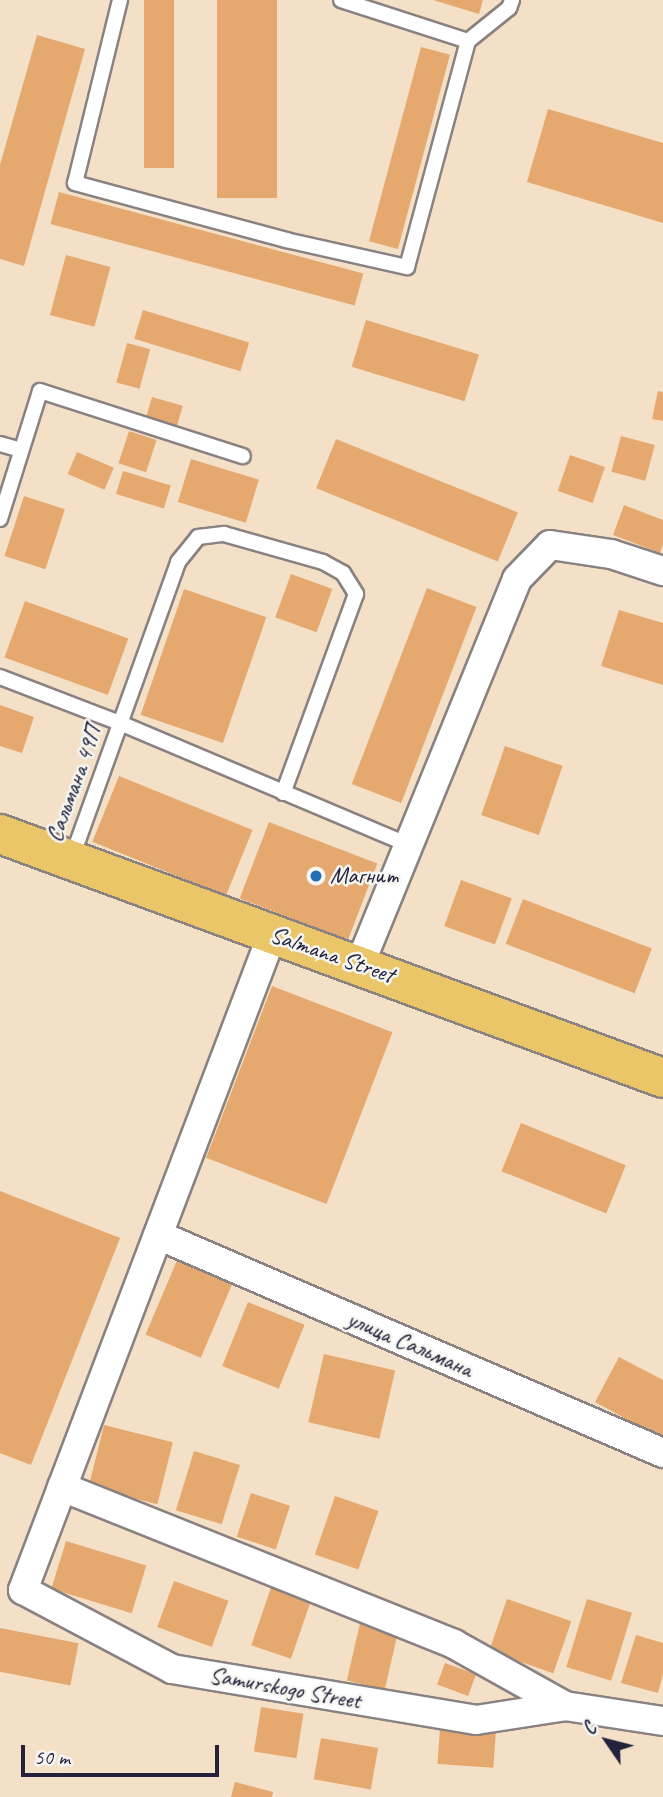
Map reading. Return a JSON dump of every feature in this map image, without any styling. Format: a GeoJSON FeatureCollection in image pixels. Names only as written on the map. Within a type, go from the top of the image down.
{"type":"FeatureCollection","features":[{"type":"Feature","properties":{"kind":"main road","name":"Salmana Street"},"geometry":{"type":"LineString","coordinates":[[0,834],[272,935],[360,964],[663,1078]]}},
{"type":"Feature","properties":{"kind":"street"},"geometry":{"type":"LineString","coordinates":[[360,964],[517,579],[550,545],[611,554],[663,571]]}},
{"type":"Feature","properties":{"kind":"street"},"geometry":{"type":"LineString","coordinates":[[62,1487],[272,935]]}},
{"type":"Feature","properties":{"kind":"street","name":"улица Сальмана"},"geometry":{"type":"LineString","coordinates":[[158,1235],[663,1453]]}},
{"type":"Feature","properties":{"kind":"street","name":"Samurskogo Street"},"geometry":{"type":"LineString","coordinates":[[565,1706],[453,1644],[62,1487],[23,1590],[172,1669],[476,1720],[565,1706],[663,1721]]}},
{"type":"Feature","properties":{"kind":"lane"},"geometry":{"type":"LineString","coordinates":[[120,0],[75,183],[286,240],[407,267],[468,41],[509,8],[512,0]]}},
{"type":"Feature","properties":{"kind":"lane"},"geometry":{"type":"LineString","coordinates":[[341,0],[468,41]]}},
{"type":"Feature","properties":{"kind":"lane"},"geometry":{"type":"LineString","coordinates":[[0,519],[40,391],[243,456]]}},
{"type":"Feature","properties":{"kind":"lane"},"geometry":{"type":"LineString","coordinates":[[0,444],[22,450]]}},
{"type":"Feature","properties":{"kind":"lane","name":"Сальмана 49П"},"geometry":{"type":"LineString","coordinates":[[71,860],[178,562],[198,537],[224,534],[323,562],[343,573],[356,594],[283,793]]}},
{"type":"Feature","properties":{"kind":"lane"},"geometry":{"type":"LineString","coordinates":[[0,677],[120,723],[409,845]]}},
{"type":"Feature","properties":{"kind":"building"},"geometry":{"type":"Polygon","coordinates":[[[144,0],[174,0],[174,168],[144,168],[144,0]]]}},
{"type":"Feature","properties":{"kind":"building"},"geometry":{"type":"Polygon","coordinates":[[[217,0],[277,0],[277,198],[217,198],[217,0]]]}},
{"type":"Feature","properties":{"kind":"building"},"geometry":{"type":"Polygon","coordinates":[[[433,0],[483,0],[479,14],[433,0]]]}},
{"type":"Feature","properties":{"kind":"building"},"geometry":{"type":"Polygon","coordinates":[[[37,35],[85,49],[24,266],[0,259],[0,165],[37,35]]]}},
{"type":"Feature","properties":{"kind":"building"},"geometry":{"type":"Polygon","coordinates":[[[421,47],[450,55],[398,249],[369,241],[421,47]]]}},
{"type":"Feature","properties":{"kind":"building"},"geometry":{"type":"Polygon","coordinates":[[[548,109],[663,143],[663,223],[527,182],[548,109]]]}},
{"type":"Feature","properties":{"kind":"building"},"geometry":{"type":"Polygon","coordinates":[[[59,192],[363,274],[355,305],[50,224],[59,192]]]}},
{"type":"Feature","properties":{"kind":"building"},"geometry":{"type":"Polygon","coordinates":[[[66,255],[110,267],[94,327],[50,315],[66,255]]]}},
{"type":"Feature","properties":{"kind":"building"},"geometry":{"type":"Polygon","coordinates":[[[143,310],[249,342],[240,371],[134,339],[143,310]]]}},
{"type":"Feature","properties":{"kind":"building"},"geometry":{"type":"Polygon","coordinates":[[[366,320],[479,354],[465,401],[352,367],[366,320]]]}},
{"type":"Feature","properties":{"kind":"building"},"geometry":{"type":"Polygon","coordinates":[[[127,343],[150,349],[140,389],[116,383],[127,343]]]}},
{"type":"Feature","properties":{"kind":"building"},"geometry":{"type":"Polygon","coordinates":[[[658,391],[663,392],[663,421],[652,419],[658,391]]]}},
{"type":"Feature","properties":{"kind":"building"},"geometry":{"type":"Polygon","coordinates":[[[152,397],[183,406],[176,428],[146,419],[152,397]]]}},
{"type":"Feature","properties":{"kind":"building"},"geometry":{"type":"Polygon","coordinates":[[[129,431],[157,440],[146,472],[118,463],[129,431]]]}},
{"type":"Feature","properties":{"kind":"building"},"geometry":{"type":"Polygon","coordinates":[[[621,436],[655,445],[645,481],[611,472],[621,436]]]}},
{"type":"Feature","properties":{"kind":"building"},"geometry":{"type":"Polygon","coordinates":[[[336,439],[518,512],[498,562],[316,488],[336,439]]]}},
{"type":"Feature","properties":{"kind":"building"},"geometry":{"type":"Polygon","coordinates":[[[77,452],[114,468],[104,490],[68,474],[77,452]]]}},
{"type":"Feature","properties":{"kind":"building"},"geometry":{"type":"Polygon","coordinates":[[[570,455],[605,467],[593,503],[558,491],[570,455]]]}},
{"type":"Feature","properties":{"kind":"building"},"geometry":{"type":"Polygon","coordinates":[[[191,459],[259,480],[246,523],[178,502],[191,459]]]}},
{"type":"Feature","properties":{"kind":"building"},"geometry":{"type":"Polygon","coordinates":[[[123,471],[171,486],[164,509],[116,494],[123,471]]]}},
{"type":"Feature","properties":{"kind":"building"},"geometry":{"type":"Polygon","coordinates":[[[24,496],[65,509],[45,569],[5,556],[24,496]]]}},
{"type":"Feature","properties":{"kind":"building"},"geometry":{"type":"Polygon","coordinates":[[[624,505],[663,520],[663,544],[660,553],[613,535],[624,505]]]}},
{"type":"Feature","properties":{"kind":"building"},"geometry":{"type":"Polygon","coordinates":[[[291,574],[332,589],[317,632],[275,617],[291,574]]]}},
{"type":"Feature","properties":{"kind":"building"},"geometry":{"type":"Polygon","coordinates":[[[427,588],[476,607],[401,803],[352,784],[427,588]]]}},
{"type":"Feature","properties":{"kind":"building"},"geometry":{"type":"Polygon","coordinates":[[[184,589],[266,617],[223,743],[141,715],[184,589]]]}},
{"type":"Feature","properties":{"kind":"building"},"geometry":{"type":"Polygon","coordinates":[[[25,601],[128,639],[108,695],[4,657],[25,601]]]}},
{"type":"Feature","properties":{"kind":"building"},"geometry":{"type":"Polygon","coordinates":[[[619,610],[663,623],[663,685],[601,666],[619,610]]]}},
{"type":"Feature","properties":{"kind":"building"},"geometry":{"type":"Polygon","coordinates":[[[0,705],[34,717],[22,753],[0,746],[0,705]]]}},
{"type":"Feature","properties":{"kind":"building"},"geometry":{"type":"Polygon","coordinates":[[[505,746],[563,766],[539,835],[481,815],[505,746]]]}},
{"type":"Feature","properties":{"kind":"building"},"geometry":{"type":"Polygon","coordinates":[[[119,776],[253,830],[226,896],[92,842],[119,776]]]}},
{"type":"Feature","properties":{"kind":"building"},"geometry":{"type":"Polygon","coordinates":[[[269,822],[377,864],[348,940],[240,899],[269,822]]]}},
{"type":"Feature","properties":{"kind":"building"},"geometry":{"type":"Polygon","coordinates":[[[461,880],[512,898],[495,945],[444,926],[461,880]]]}},
{"type":"Feature","properties":{"kind":"building"},"geometry":{"type":"Polygon","coordinates":[[[523,899],[652,948],[635,993],[506,944],[523,899]]]}},
{"type":"Feature","properties":{"kind":"building"},"geometry":{"type":"Polygon","coordinates":[[[272,986],[392,1032],[326,1204],[206,1158],[272,986]]]}},
{"type":"Feature","properties":{"kind":"building"},"geometry":{"type":"Polygon","coordinates":[[[521,1123],[626,1165],[606,1214],[502,1171],[521,1123]]]}},
{"type":"Feature","properties":{"kind":"building"},"geometry":{"type":"Polygon","coordinates":[[[0,1191],[120,1238],[31,1465],[0,1453],[0,1191]]]}},
{"type":"Feature","properties":{"kind":"building"},"geometry":{"type":"Polygon","coordinates":[[[178,1258],[233,1281],[201,1358],[146,1334],[178,1258]]]}},
{"type":"Feature","properties":{"kind":"building"},"geometry":{"type":"Polygon","coordinates":[[[248,1302],[305,1325],[279,1389],[222,1366],[248,1302]]]}},
{"type":"Feature","properties":{"kind":"building"},"geometry":{"type":"Polygon","coordinates":[[[324,1354],[395,1370],[379,1439],[308,1422],[324,1354]]]}},
{"type":"Feature","properties":{"kind":"building"},"geometry":{"type":"Polygon","coordinates":[[[619,1357],[663,1380],[663,1439],[595,1402],[619,1357]]]}},
{"type":"Feature","properties":{"kind":"building"},"geometry":{"type":"Polygon","coordinates":[[[104,1425],[173,1442],[157,1504],[89,1487],[104,1425]]]}},
{"type":"Feature","properties":{"kind":"building"},"geometry":{"type":"Polygon","coordinates":[[[194,1451],[240,1465],[222,1524],[176,1510],[194,1451]]]}},
{"type":"Feature","properties":{"kind":"building"},"geometry":{"type":"Polygon","coordinates":[[[251,1493],[290,1506],[276,1549],[237,1537],[251,1493]]]}},
{"type":"Feature","properties":{"kind":"building"},"geometry":{"type":"Polygon","coordinates":[[[335,1496],[378,1511],[358,1570],[315,1555],[335,1496]]]}},
{"type":"Feature","properties":{"kind":"building"},"geometry":{"type":"Polygon","coordinates":[[[66,1541],[146,1566],[132,1613],[51,1589],[66,1541]]]}},
{"type":"Feature","properties":{"kind":"building"},"geometry":{"type":"Polygon","coordinates":[[[274,1579],[314,1593],[291,1659],[251,1645],[274,1579]]]}},
{"type":"Feature","properties":{"kind":"building"},"geometry":{"type":"Polygon","coordinates":[[[174,1581],[229,1601],[212,1647],[157,1627],[174,1581]]]}},
{"type":"Feature","properties":{"kind":"building"},"geometry":{"type":"Polygon","coordinates":[[[507,1599],[571,1621],[553,1673],[489,1651],[507,1599]]]}},
{"type":"Feature","properties":{"kind":"building"},"geometry":{"type":"Polygon","coordinates":[[[587,1599],[632,1613],[611,1681],[566,1667],[587,1599]]]}},
{"type":"Feature","properties":{"kind":"building"},"geometry":{"type":"Polygon","coordinates":[[[361,1619],[399,1628],[385,1689],[347,1680],[361,1619]]]}},
{"type":"Feature","properties":{"kind":"building"},"geometry":{"type":"Polygon","coordinates":[[[0,1628],[79,1643],[70,1685],[0,1672],[0,1628]]]}},
{"type":"Feature","properties":{"kind":"building"},"geometry":{"type":"Polygon","coordinates":[[[636,1635],[663,1643],[663,1674],[658,1693],[621,1683],[636,1635]]]}},
{"type":"Feature","properties":{"kind":"building"},"geometry":{"type":"Polygon","coordinates":[[[445,1663],[476,1674],[468,1696],[437,1685],[445,1663]]]}},
{"type":"Feature","properties":{"kind":"building"},"geometry":{"type":"Polygon","coordinates":[[[261,1707],[303,1714],[296,1758],[254,1751],[261,1707]]]}},
{"type":"Feature","properties":{"kind":"building"},"geometry":{"type":"Polygon","coordinates":[[[440,1728],[496,1732],[493,1768],[437,1764],[440,1728]]]}},
{"type":"Feature","properties":{"kind":"building"},"geometry":{"type":"Polygon","coordinates":[[[321,1738],[378,1748],[371,1789],[314,1779],[321,1738]]]}},
{"type":"Feature","properties":{"kind":"building"},"geometry":{"type":"Polygon","coordinates":[[[235,1782],[273,1792],[272,1797],[231,1797],[235,1782]]]}},
{"type":"Feature","properties":{"kind":"place","name":"Магнит"},"geometry":{"type":"Point","coordinates":[316,876]}}]}
